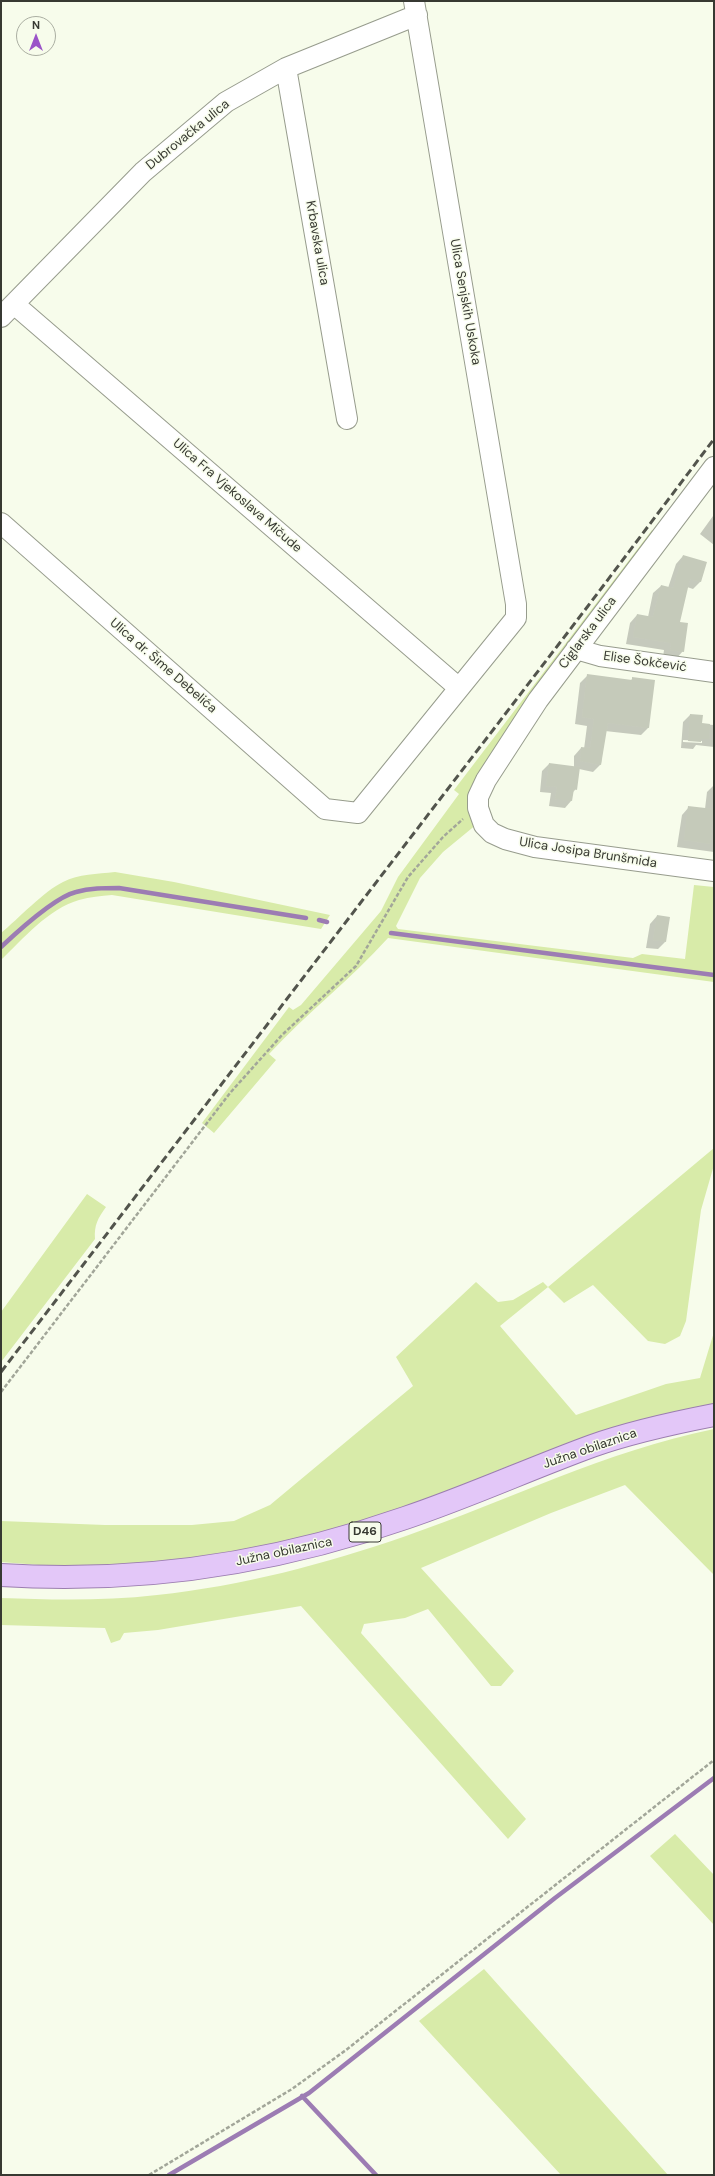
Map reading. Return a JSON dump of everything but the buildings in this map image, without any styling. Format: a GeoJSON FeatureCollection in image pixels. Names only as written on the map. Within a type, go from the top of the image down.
{"type":"FeatureCollection","features":[{"type":"Feature","properties":{"kind":"main road","name":"Južna obilaznica"},"geometry":{"type":"LineString","coordinates":[[1,1575],[81,1578],[138,1576],[194,1570],[262,1559],[334,1542],[407,1518],[592,1446],[628,1435],[714,1415]]}},
{"type":"Feature","properties":{"kind":"street","name":"Dubrovačka ulica"},"geometry":{"type":"LineString","coordinates":[[8,310],[143,172],[226,102],[286,68],[415,8]]}},
{"type":"Feature","properties":{"kind":"street","name":"Ulica Senjskih Uskoka"},"geometry":{"type":"LineString","coordinates":[[415,8],[516,604],[516,618],[459,688]]}},
{"type":"Feature","properties":{"kind":"street","name":"Krbavska ulica"},"geometry":{"type":"LineString","coordinates":[[286,68],[347,419]]}},
{"type":"Feature","properties":{"kind":"street","name":"Ulica Fra Vjekoslava Mičude"},"geometry":{"type":"LineString","coordinates":[[8,310],[459,688]]}},
{"type":"Feature","properties":{"kind":"street","name":"Ciglarska ulica"},"geometry":{"type":"LineString","coordinates":[[478,808],[478,796],[492,771],[538,700],[714,467]]}},
{"type":"Feature","properties":{"kind":"street","name":"Ulica dr. Šime Debelića"},"geometry":{"type":"LineString","coordinates":[[1,523],[325,810],[358,813],[459,688]]}},
{"type":"Feature","properties":{"kind":"street","name":"Elise Šokčević"},"geometry":{"type":"LineString","coordinates":[[576,650],[600,656],[714,672]]}},
{"type":"Feature","properties":{"kind":"street","name":"Ulica Josipa Brunšmida"},"geometry":{"type":"LineString","coordinates":[[478,808],[484,825],[492,833],[505,839],[534,847],[714,871]]}},
{"type":"Feature","properties":{"kind":"path"},"geometry":{"type":"LineString","coordinates":[[1,1392],[127,1230],[230,1093],[282,1035],[356,966],[408,877],[443,837],[478,808]]}},
{"type":"Feature","properties":{"kind":"path"},"geometry":{"type":"LineString","coordinates":[[149,2175],[292,2089],[340,2054],[714,1760]]}},
{"type":"Feature","properties":{"kind":"green space"},"geometry":{"type":"Polygon","coordinates":[[[652,530],[658,535],[515,726],[477,824],[443,852],[420,878],[396,926],[398,929],[633,958],[642,954],[685,959],[694,885],[714,887],[714,982],[388,938],[359,968],[298,1024],[269,1054],[276,1060],[214,1133],[202,1123],[289,1007],[293,1010],[301,1005],[381,911],[398,877],[459,794],[454,790],[652,530]]]}},
{"type":"Feature","properties":{"kind":"green space"},"geometry":{"type":"Polygon","coordinates":[[[115,872],[174,882],[330,915],[321,929],[112,895],[96,897],[79,900],[68,904],[46,917],[1,960],[1,933],[48,892],[63,882],[75,877],[115,872]]]}},
{"type":"Feature","properties":{"kind":"green space"},"geometry":{"type":"Polygon","coordinates":[[[714,1148],[714,1165],[701,1210],[686,1321],[680,1336],[665,1344],[648,1341],[593,1285],[564,1303],[548,1287],[714,1148]]]}},
{"type":"Feature","properties":{"kind":"green space"},"geometry":{"type":"Polygon","coordinates":[[[87,1194],[106,1207],[97,1222],[95,1239],[1,1362],[1,1312],[87,1194]]]}},
{"type":"Feature","properties":{"kind":"green space"},"geometry":{"type":"Polygon","coordinates":[[[476,1282],[498,1302],[513,1300],[543,1282],[548,1287],[500,1326],[576,1415],[666,1384],[700,1378],[714,1332],[714,1406],[565,1445],[501,1469],[415,1507],[239,1555],[108,1567],[65,1567],[1,1562],[1,1521],[105,1525],[192,1525],[234,1521],[270,1505],[413,1386],[396,1357],[476,1282]]]}},
{"type":"Feature","properties":{"kind":"green space"},"geometry":{"type":"Polygon","coordinates":[[[714,1429],[714,1575],[625,1485],[551,1513],[421,1568],[514,1671],[501,1686],[491,1686],[428,1609],[405,1618],[364,1624],[361,1633],[526,1819],[508,1839],[301,1606],[158,1630],[124,1633],[120,1640],[111,1643],[105,1628],[1,1625],[1,1598],[79,1600],[138,1597],[220,1586],[283,1573],[345,1556],[406,1536],[596,1463],[674,1438],[714,1429]]]}},
{"type":"Feature","properties":{"kind":"green space"},"geometry":{"type":"Polygon","coordinates":[[[675,1834],[714,1875],[714,1925],[650,1856],[675,1834]]]}},
{"type":"Feature","properties":{"kind":"green space"},"geometry":{"type":"Polygon","coordinates":[[[484,1969],[668,2175],[561,2175],[419,2021],[484,1969]]]}},
{"type":"Feature","properties":{"kind":"waterway"},"geometry":{"type":"LineString","coordinates":[[1,947],[47,908],[67,895],[102,888],[119,888],[306,918]]}},
{"type":"Feature","properties":{"kind":"waterway"},"geometry":{"type":"LineString","coordinates":[[319,920],[327,922]]}},
{"type":"Feature","properties":{"kind":"waterway"},"geometry":{"type":"LineString","coordinates":[[391,933],[714,975]]}},
{"type":"Feature","properties":{"kind":"waterway"},"geometry":{"type":"LineString","coordinates":[[169,2175],[309,2093],[555,1898],[714,1778]]}},
{"type":"Feature","properties":{"kind":"waterway"},"geometry":{"type":"LineString","coordinates":[[302,2096],[376,2175]]}},
{"type":"Feature","properties":{"kind":"railway"},"geometry":{"type":"LineString","coordinates":[[1,1372],[588,606],[714,439]]}}]}
